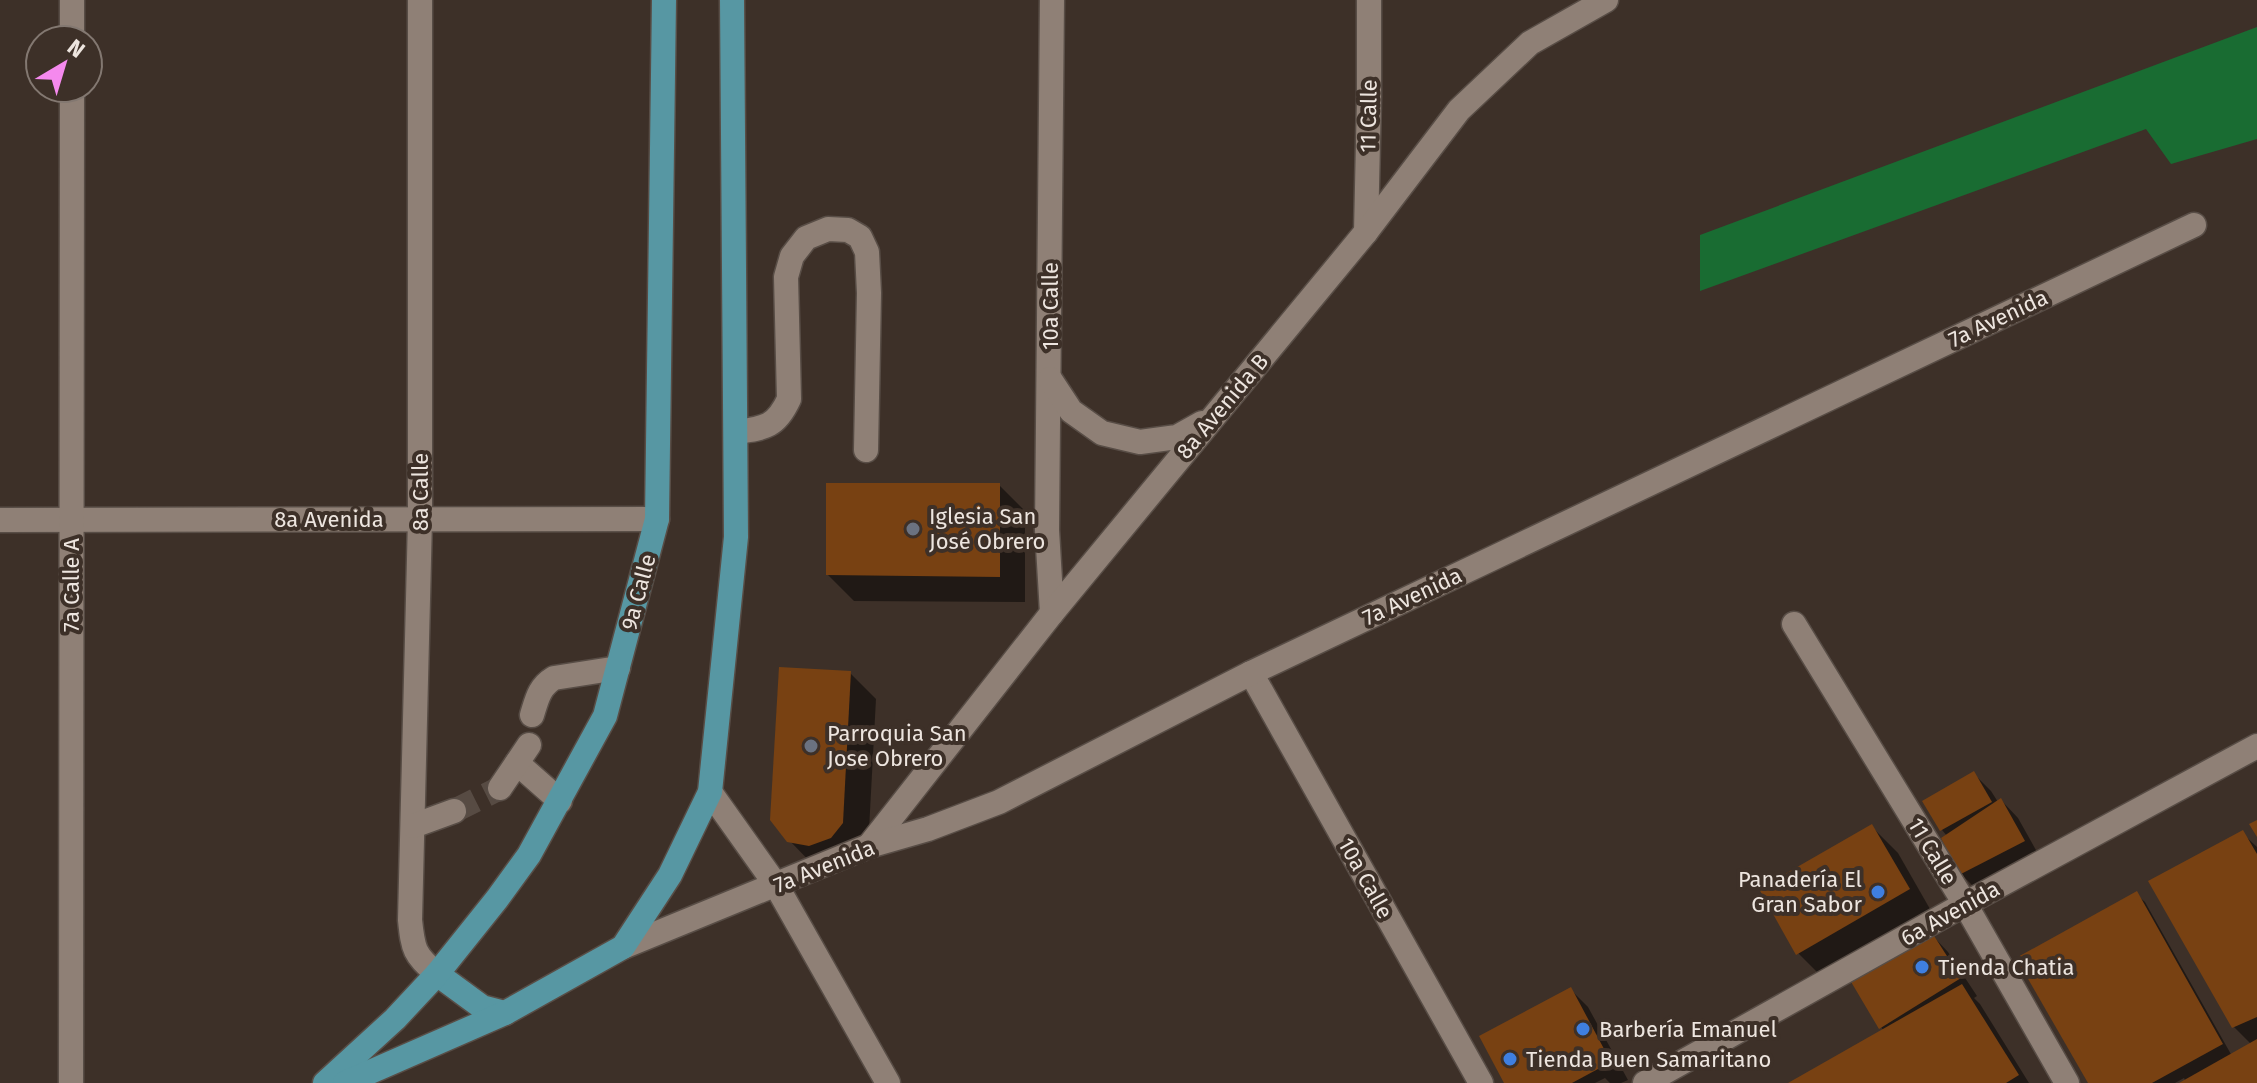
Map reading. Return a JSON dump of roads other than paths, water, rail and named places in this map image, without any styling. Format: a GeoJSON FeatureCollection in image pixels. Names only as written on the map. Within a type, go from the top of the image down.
{"type":"FeatureCollection","features":[{"type":"Feature","properties":{"kind":"main road","name":"9a Calle"},"geometry":{"type":"LineString","coordinates":[[325,1083],[395,1019],[437,974],[529,855],[605,716],[657,519],[664,0]]}},
{"type":"Feature","properties":{"kind":"main road"},"geometry":{"type":"LineString","coordinates":[[345,1083],[505,1013],[623,947],[670,875],[710,792],[736,537],[732,0]]}},
{"type":"Feature","properties":{"kind":"main road"},"geometry":{"type":"LineString","coordinates":[[437,974],[471,1001],[505,1013]]}},
{"type":"Feature","properties":{"kind":"street"},"geometry":{"type":"LineString","coordinates":[[72,0],[72,24]]}},
{"type":"Feature","properties":{"kind":"street","name":"8a Calle"},"geometry":{"type":"LineString","coordinates":[[420,0],[420,519],[410,920],[413,945],[421,961],[437,974]]}},
{"type":"Feature","properties":{"kind":"street","name":"10a Calle"},"geometry":{"type":"LineString","coordinates":[[1052,0],[1047,530],[1052,613]]}},
{"type":"Feature","properties":{"kind":"street","name":"11 Calle"},"geometry":{"type":"LineString","coordinates":[[1366,232],[1369,0]]}},
{"type":"Feature","properties":{"kind":"street","name":"8a Avenida B"},"geometry":{"type":"LineString","coordinates":[[869,846],[1052,613],[1366,232],[1459,110],[1530,43],[1606,0]]}},
{"type":"Feature","properties":{"kind":"street","name":"7a Calle A"},"geometry":{"type":"LineString","coordinates":[[71,1083],[72,104]]}},
{"type":"Feature","properties":{"kind":"street","name":"7a Avenida"},"geometry":{"type":"LineString","coordinates":[[623,947],[869,846],[928,829],[999,802],[1251,673],[2194,225]]}},
{"type":"Feature","properties":{"kind":"street"},"geometry":{"type":"LineString","coordinates":[[736,432],[764,428],[782,414],[789,399],[786,277],[792,256],[806,238],[828,229],[848,230],[860,237],[867,252],[866,450]]}},
{"type":"Feature","properties":{"kind":"street"},"geometry":{"type":"LineString","coordinates":[[1050,379],[1071,411],[1102,433],[1140,442],[1177,437],[1211,418]]}},
{"type":"Feature","properties":{"kind":"street","name":"8a Avenida"},"geometry":{"type":"LineString","coordinates":[[0,520],[657,519]]}},
{"type":"Feature","properties":{"kind":"street","name":"11 Calle"},"geometry":{"type":"LineString","coordinates":[[1794,624],[1965,904],[2067,1083]]}},
{"type":"Feature","properties":{"kind":"street"},"geometry":{"type":"LineString","coordinates":[[532,715],[539,692],[545,683],[554,678],[618,668]]}},
{"type":"Feature","properties":{"kind":"street","name":"10a Calle"},"geometry":{"type":"LineString","coordinates":[[1251,673],[1481,1083]]}},
{"type":"Feature","properties":{"kind":"street","name":"6a Avenida"},"geometry":{"type":"LineString","coordinates":[[1645,1083],[1965,904],[2257,746]]}},
{"type":"Feature","properties":{"kind":"street"},"geometry":{"type":"LineString","coordinates":[[500,788],[523,754],[560,801]]}},
{"type":"Feature","properties":{"kind":"street"},"geometry":{"type":"LineString","coordinates":[[710,792],[776,885],[888,1083]]}},
{"type":"Feature","properties":{"kind":"street"},"geometry":{"type":"LineString","coordinates":[[413,826],[454,811]]}},
{"type":"Feature","properties":{"kind":"tunnel"},"geometry":{"type":"LineString","coordinates":[[454,811],[500,788]]}},
{"type":"Feature","properties":{"kind":"place","name":"Iglesia San José Obrero"},"geometry":{"type":"Point","coordinates":[913,529]}},
{"type":"Feature","properties":{"kind":"place","name":"Parroquia San Jose Obrero"},"geometry":{"type":"Point","coordinates":[811,746]}},
{"type":"Feature","properties":{"kind":"place","name":"Panadería El Gran Sabor"},"geometry":{"type":"Point","coordinates":[1878,892]}},
{"type":"Feature","properties":{"kind":"place","name":"Tienda Chatia"},"geometry":{"type":"Point","coordinates":[1922,967]}},
{"type":"Feature","properties":{"kind":"place","name":"Barbería Emanuel"},"geometry":{"type":"Point","coordinates":[1583,1029]}},
{"type":"Feature","properties":{"kind":"place","name":"Tienda Buen Samaritano"},"geometry":{"type":"Point","coordinates":[1510,1059]}}]}
